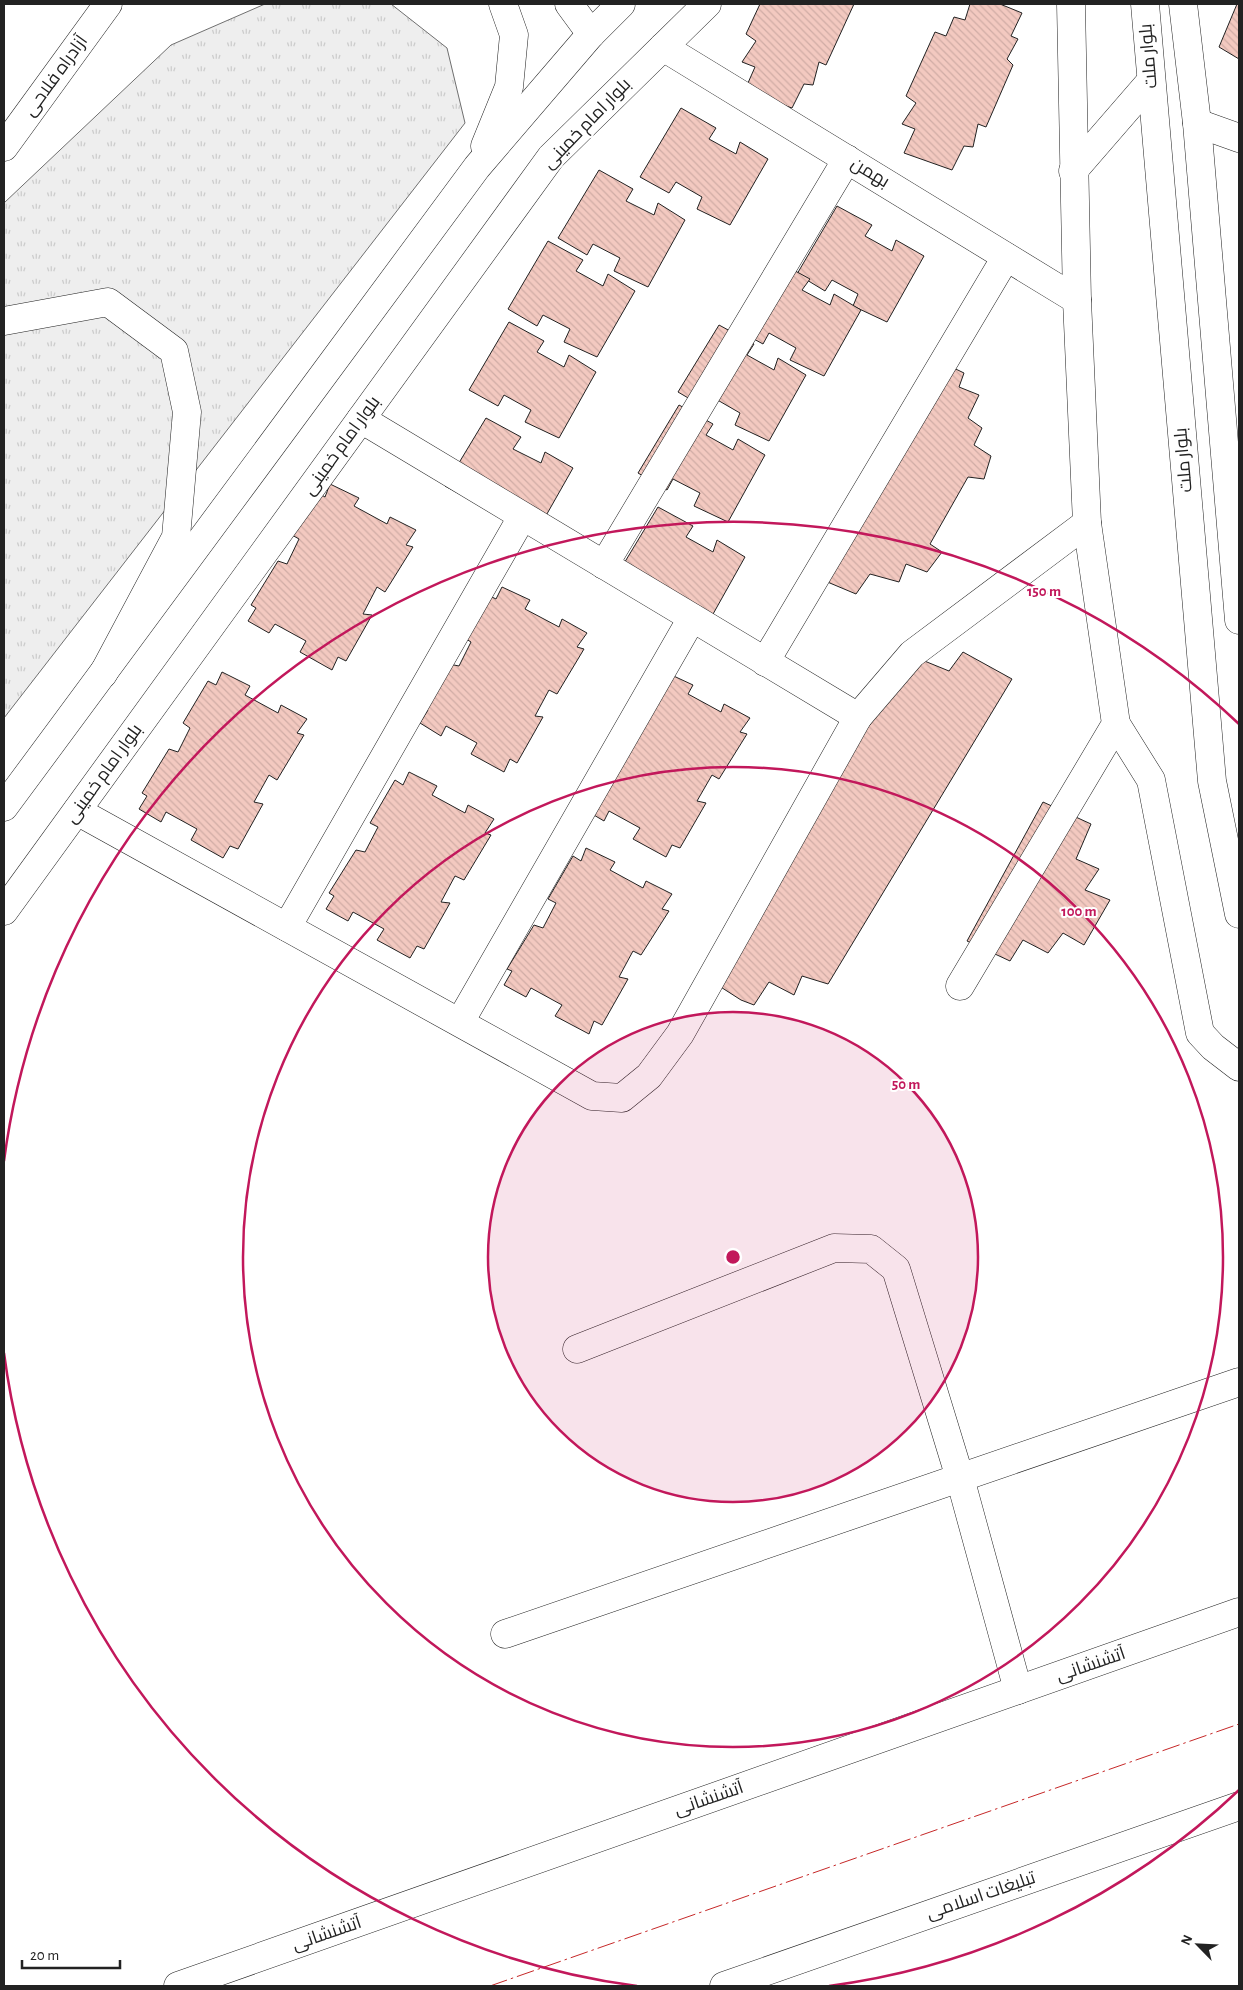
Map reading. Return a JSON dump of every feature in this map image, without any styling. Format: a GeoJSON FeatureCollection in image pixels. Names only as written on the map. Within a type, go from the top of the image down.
{"type":"FeatureCollection","features":[{"type":"Feature","properties":{"kind":"main road","name":"آزادراه فلاحی"},"geometry":{"type":"LineString","coordinates":[[4,147],[108,4]]}},
{"type":"Feature","properties":{"kind":"main road"},"geometry":{"type":"LineString","coordinates":[[477,167],[509,87],[514,35],[503,4]]}},
{"type":"Feature","properties":{"kind":"main road"},"geometry":{"type":"LineString","coordinates":[[569,4],[591,34]]}},
{"type":"Feature","properties":{"kind":"main road"},"geometry":{"type":"LineString","coordinates":[[4,807],[477,167],[591,34],[621,4]]}},
{"type":"Feature","properties":{"kind":"main road","name":"بلوار امام خمینی"},"geometry":{"type":"LineString","coordinates":[[4,911],[551,156],[707,4]]}},
{"type":"Feature","properties":{"kind":"main road"},"geometry":{"type":"LineString","coordinates":[[1071,4],[1073,171],[1087,523],[1116,724],[1151,780],[1200,1033],[1213,1047],[1239,1067]]}},
{"type":"Feature","properties":{"kind":"main road","name":"بلوار ملت"},"geometry":{"type":"LineString","coordinates":[[1145,4],[1212,781],[1239,914]]}},
{"type":"Feature","properties":{"kind":"main road"},"geometry":{"type":"LineString","coordinates":[[1183,4],[1198,123],[1239,620]]}},
{"type":"Feature","properties":{"kind":"main road","name":"بهمن"},"geometry":{"type":"LineString","coordinates":[[663,47],[1077,300]]}},
{"type":"Feature","properties":{"kind":"main road"},"geometry":{"type":"LineString","coordinates":[[1073,171],[1151,81]]}},
{"type":"Feature","properties":{"kind":"main road"},"geometry":{"type":"LineString","coordinates":[[1198,123],[1239,138]]}},
{"type":"Feature","properties":{"kind":"main road"},"geometry":{"type":"LineString","coordinates":[[604,565],[847,159]]}},
{"type":"Feature","properties":{"kind":"main road"},"geometry":{"type":"LineString","coordinates":[[765,662],[1006,256]]}},
{"type":"Feature","properties":{"kind":"main road"},"geometry":{"type":"LineString","coordinates":[[4,321],[108,302],[174,350],[187,412],[176,537],[103,674]]}},
{"type":"Feature","properties":{"kind":"main road"},"geometry":{"type":"LineString","coordinates":[[361,419],[858,717]]}},
{"type":"Feature","properties":{"kind":"main road"},"geometry":{"type":"LineString","coordinates":[[287,927],[522,517]]}},
{"type":"Feature","properties":{"kind":"main road"},"geometry":{"type":"LineString","coordinates":[[77,811],[592,1096],[622,1098],[649,1076],[680,1034],[858,717],[912,654],[1087,523]]}},
{"type":"Feature","properties":{"kind":"main road"},"geometry":{"type":"LineString","coordinates":[[460,1022],[692,618]]}},
{"type":"Feature","properties":{"kind":"main road"},"geometry":{"type":"LineString","coordinates":[[960,986],[1116,724]]}},
{"type":"Feature","properties":{"kind":"main road"},"geometry":{"type":"LineString","coordinates":[[577,1349],[834,1248],[871,1249],[896,1269],[960,1478],[1018,1690]]}},
{"type":"Feature","properties":{"kind":"main road"},"geometry":{"type":"LineString","coordinates":[[505,1634],[1239,1382]]}},
{"type":"Feature","properties":{"kind":"main road","name":"آتشنشانی"},"geometry":{"type":"LineString","coordinates":[[178,1986],[1239,1612]]}},
{"type":"Feature","properties":{"kind":"main road","name":"تبلیغات اسلامی"},"geometry":{"type":"LineString","coordinates":[[724,1986],[1239,1806]]}},
{"type":"Feature","properties":{"kind":"green space"},"geometry":{"type":"Polygon","coordinates":[[[265,4],[391,4],[447,48],[465,123],[4,718],[4,203],[171,45],[265,4]]]}},
{"type":"Feature","properties":{"kind":"building"},"geometry":{"type":"Polygon","coordinates":[[[760,4],[854,4],[826,65],[819,62],[813,85],[804,84],[792,108],[744,92],[755,67],[742,62],[756,41],[746,34],[760,4]]]}},
{"type":"Feature","properties":{"kind":"building"},"geometry":{"type":"Polygon","coordinates":[[[970,4],[1000,4],[1022,13],[1011,36],[1018,39],[1007,59],[1013,65],[986,127],[978,124],[973,147],[964,146],[952,170],[904,153],[915,129],[902,124],[916,103],[906,96],[935,32],[946,36],[954,17],[965,20],[970,4]]]}},
{"type":"Feature","properties":{"kind":"building"},"geometry":{"type":"Polygon","coordinates":[[[1237,4],[1239,4],[1239,59],[1219,47],[1237,4]]]}},
{"type":"Feature","properties":{"kind":"building"},"geometry":{"type":"Polygon","coordinates":[[[681,108],[716,128],[709,139],[736,154],[740,142],[768,159],[730,225],[697,209],[702,197],[676,182],[669,193],[640,177],[681,108]]]}},
{"type":"Feature","properties":{"kind":"building"},"geometry":{"type":"Polygon","coordinates":[[[599,170],[633,189],[626,201],[654,215],[658,203],[685,220],[648,287],[614,271],[620,258],[593,244],[587,255],[558,238],[599,170]]]}},
{"type":"Feature","properties":{"kind":"building"},"geometry":{"type":"Polygon","coordinates":[[[837,206],[872,225],[865,236],[892,251],[896,240],[924,256],[887,322],[853,306],[858,294],[832,280],[825,291],[797,274],[837,206]]]}},
{"type":"Feature","properties":{"kind":"building"},"geometry":{"type":"Polygon","coordinates":[[[548,241],[583,260],[576,271],[603,286],[608,274],[635,291],[597,357],[564,342],[570,329],[543,315],[537,326],[508,309],[548,241]]]}},
{"type":"Feature","properties":{"kind":"building"},"geometry":{"type":"Polygon","coordinates":[[[775,260],[810,279],[802,290],[830,305],[834,294],[861,310],[824,376],[790,360],[796,348],[769,333],[763,344],[734,328],[775,260]]]}},
{"type":"Feature","properties":{"kind":"building"},"geometry":{"type":"Polygon","coordinates":[[[509,322],[544,341],[537,352],[564,367],[569,355],[596,372],[559,438],[525,422],[531,410],[504,395],[498,406],[469,390],[509,322]]]}},
{"type":"Feature","properties":{"kind":"building"},"geometry":{"type":"Polygon","coordinates":[[[719,325],[754,344],[747,355],[774,370],[778,358],[806,375],[769,441],[735,425],[740,413],[714,398],[707,409],[678,392],[719,325]]]}},
{"type":"Feature","properties":{"kind":"building"},"geometry":{"type":"Polygon","coordinates":[[[937,360],[964,373],[959,387],[979,395],[968,418],[982,428],[974,445],[991,456],[984,479],[968,477],[930,544],[942,552],[927,572],[906,564],[899,582],[870,574],[856,594],[806,573],[937,360]]]}},
{"type":"Feature","properties":{"kind":"building"},"geometry":{"type":"Polygon","coordinates":[[[679,405],[713,424],[706,435],[733,450],[738,439],[765,455],[728,522],[694,506],[700,493],[673,479],[667,490],[638,473],[679,405]]]}},
{"type":"Feature","properties":{"kind":"building"},"geometry":{"type":"Polygon","coordinates":[[[486,418],[521,437],[513,449],[541,463],[545,452],[573,468],[535,535],[445,486],[486,418]]]}},
{"type":"Feature","properties":{"kind":"building"},"geometry":{"type":"Polygon","coordinates":[[[330,484],[359,498],[354,506],[387,524],[390,517],[416,530],[406,545],[413,547],[385,592],[377,587],[363,614],[372,615],[346,661],[338,657],[332,670],[300,652],[306,641],[275,624],[269,633],[248,621],[256,608],[251,605],[278,561],[287,564],[299,539],[292,535],[317,492],[325,497],[330,484]]]}},
{"type":"Feature","properties":{"kind":"building"},"geometry":{"type":"Polygon","coordinates":[[[658,507],[693,526],[686,537],[713,552],[717,540],[745,557],[708,623],[617,575],[658,507]]]}},
{"type":"Feature","properties":{"kind":"building"},"geometry":{"type":"Polygon","coordinates":[[[502,587],[530,600],[525,609],[559,627],[562,619],[587,633],[577,647],[584,649],[557,694],[549,690],[535,716],[543,717],[517,763],[510,759],[504,772],[471,754],[477,743],[446,726],[441,736],[420,723],[428,710],[423,707],[449,664],[459,666],[471,642],[463,637],[488,595],[496,599],[502,587]]]}},
{"type":"Feature","properties":{"kind":"building"},"geometry":{"type":"Polygon","coordinates":[[[963,652],[1012,679],[828,984],[802,976],[794,995],[769,982],[754,1005],[741,1000],[702,975],[887,670],[907,681],[922,660],[949,671],[963,652]]]}},
{"type":"Feature","properties":{"kind":"building"},"geometry":{"type":"Polygon","coordinates":[[[222,672],[250,686],[245,695],[278,713],[281,705],[307,719],[297,733],[304,735],[277,780],[269,775],[254,802],[263,804],[238,849],[230,846],[223,858],[191,840],[197,829],[166,812],[161,822],[139,809],[147,796],[142,793],[169,749],[178,752],[190,728],[183,723],[208,681],[216,685],[222,672]]]}},
{"type":"Feature","properties":{"kind":"building"},"geometry":{"type":"Polygon","coordinates":[[[665,672],[693,685],[688,694],[721,712],[724,704],[750,718],[740,732],[747,734],[719,779],[712,775],[697,801],[706,803],[680,848],[672,845],[666,857],[633,839],[640,828],[609,811],[604,821],[582,808],[665,672]]]}},
{"type":"Feature","properties":{"kind":"building"},"geometry":{"type":"Polygon","coordinates":[[[409,772],[437,786],[432,795],[465,813],[468,805],[494,819],[485,833],[491,835],[464,880],[455,876],[441,902],[450,903],[424,949],[417,946],[410,958],[377,940],[384,929],[353,912],[348,921],[326,909],[334,896],[329,893],[356,850],[365,852],[378,827],[370,823],[395,780],[403,785],[409,772]]]}},
{"type":"Feature","properties":{"kind":"building"},"geometry":{"type":"Polygon","coordinates":[[[1043,802],[1091,824],[1076,859],[1099,869],[1085,890],[1110,900],[1084,945],[1063,933],[1048,953],[1023,940],[1010,961],[967,941],[1043,802]]]}},
{"type":"Feature","properties":{"kind":"building"},"geometry":{"type":"Polygon","coordinates":[[[586,848],[615,862],[610,870],[643,888],[646,881],[672,894],[662,909],[669,911],[641,955],[633,951],[619,977],[628,979],[602,1025],[594,1021],[589,1034],[555,1016],[562,1005],[531,988],[526,997],[504,985],[512,971],[507,969],[534,925],[543,928],[556,903],[548,899],[573,856],[581,861],[586,848]]]}},
{"type":"Feature","properties":{"kind":"power"},"geometry":{"type":"LineString","coordinates":[[490,1986],[1239,1724]]}}]}
